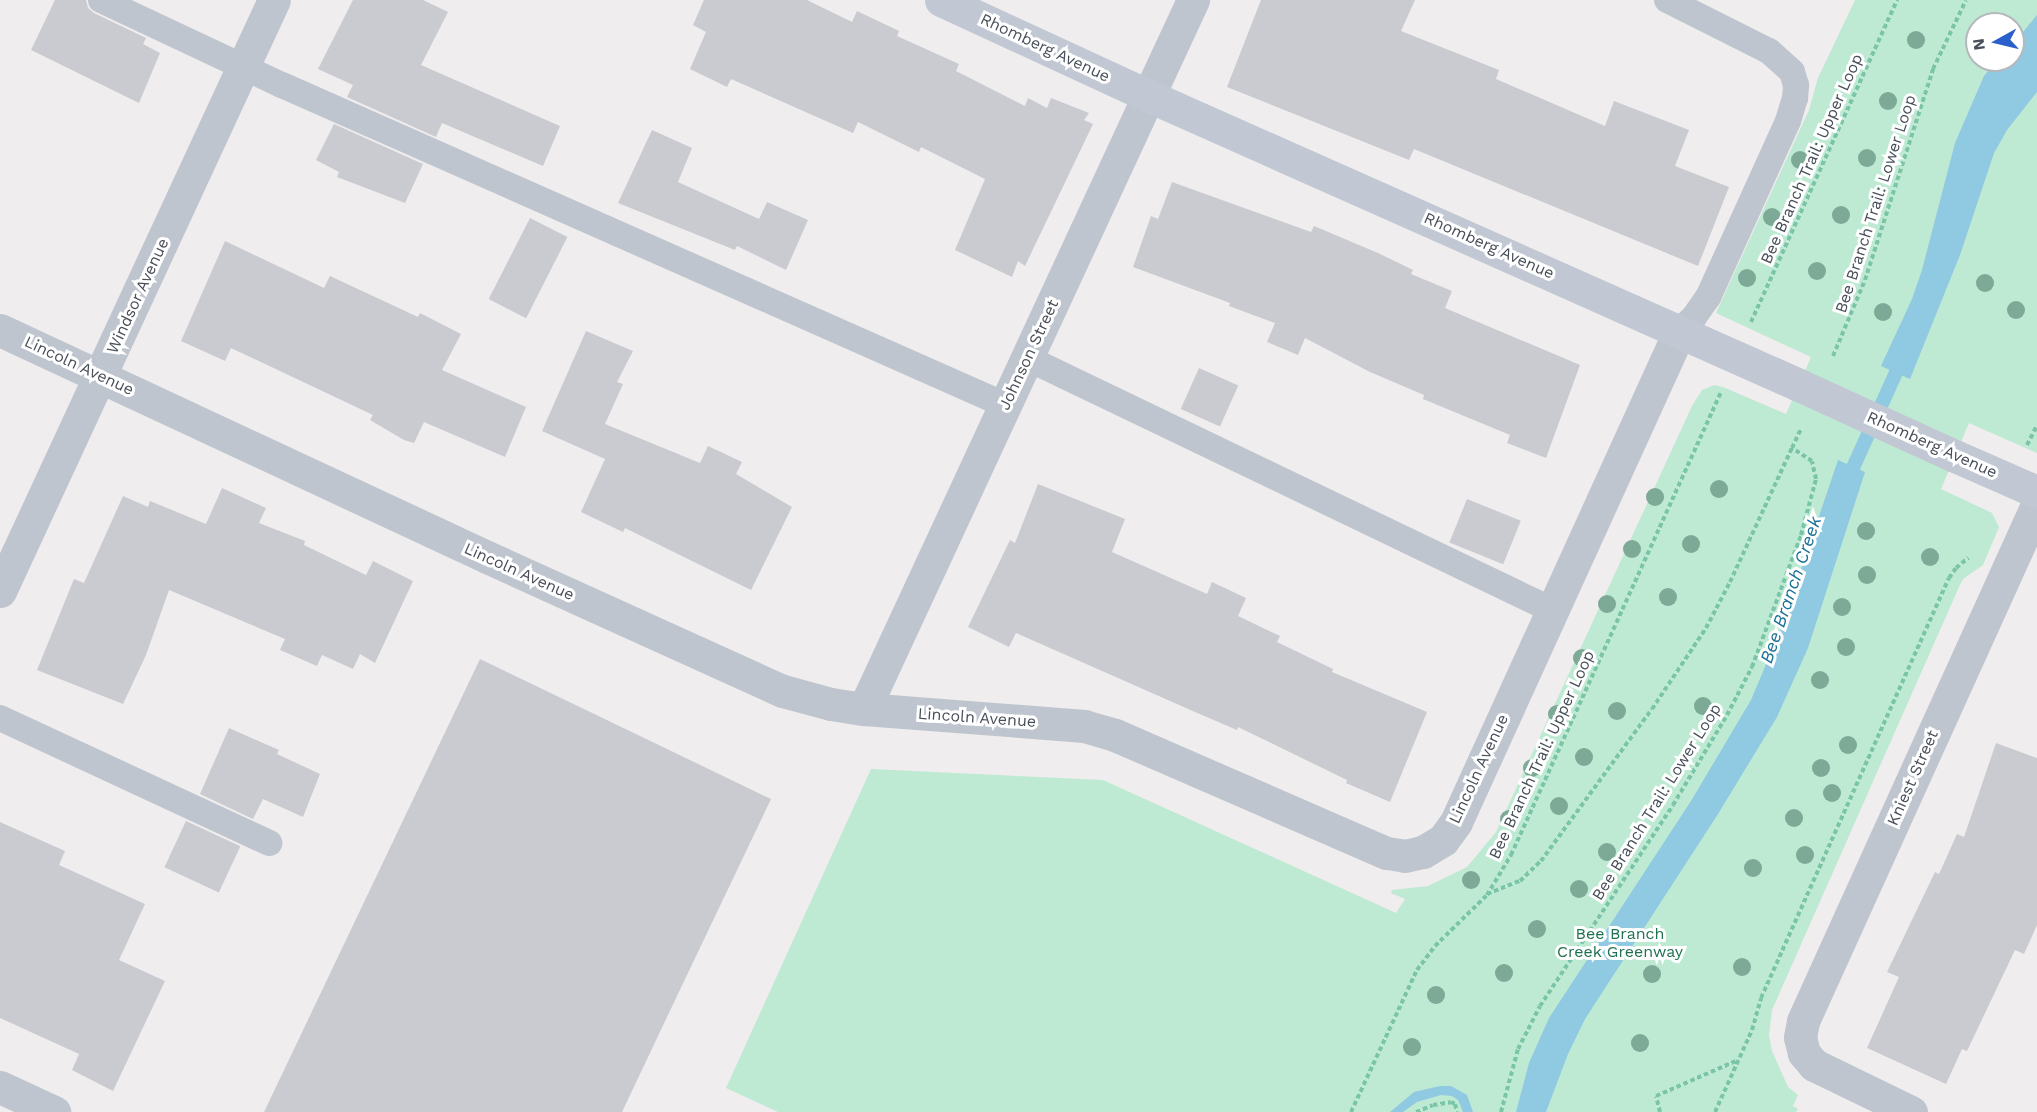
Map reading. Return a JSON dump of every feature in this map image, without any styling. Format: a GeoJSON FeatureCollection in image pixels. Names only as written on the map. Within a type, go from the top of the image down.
{"type":"FeatureCollection","features":[{"type":"Feature","properties":{"kind":"main road","name":"Rhomberg Avenue"},"geometry":{"type":"LineString","coordinates":[[941,0],[1149,96],[1680,330],[2037,492]]}},
{"type":"Feature","properties":{"kind":"street","name":"Windsor Avenue"},"geometry":{"type":"LineString","coordinates":[[0,591],[274,0]]}},
{"type":"Feature","properties":{"kind":"street","name":"Johnson Street"},"geometry":{"type":"LineString","coordinates":[[864,709],[1193,0]]}},
{"type":"Feature","properties":{"kind":"street","name":"Lincoln Avenue"},"geometry":{"type":"LineString","coordinates":[[0,330],[487,557],[783,691],[831,704],[864,709],[1084,726],[1115,735],[1387,853],[1405,856],[1423,852],[1443,840],[1456,822],[1680,330]]}},
{"type":"Feature","properties":{"kind":"street","name":"Kniest Street"},"geometry":{"type":"LineString","coordinates":[[1911,1112],[1826,1073],[1814,1065],[1804,1053],[1800,1037],[1803,1021],[2037,505]]}},
{"type":"Feature","properties":{"kind":"street"},"geometry":{"type":"LineString","coordinates":[[0,1087],[54,1112]]}},
{"type":"Feature","properties":{"kind":"lane"},"geometry":{"type":"LineString","coordinates":[[101,0],[243,67],[1005,405]]}},
{"type":"Feature","properties":{"kind":"lane"},"geometry":{"type":"LineString","coordinates":[[1667,0],[1769,51],[1792,72],[1796,85],[1795,98],[1788,121],[1708,297],[1694,317],[1680,330]]}},
{"type":"Feature","properties":{"kind":"lane"},"geometry":{"type":"LineString","coordinates":[[1027,358],[1552,610]]}},
{"type":"Feature","properties":{"kind":"lane"},"geometry":{"type":"LineString","coordinates":[[0,718],[269,843]]}},
{"type":"Feature","properties":{"kind":"path","name":"Bee Branch Trail: Upper Loop"},"geometry":{"type":"LineString","coordinates":[[1748,328],[1897,0]]}},
{"type":"Feature","properties":{"kind":"path","name":"Bee Branch Trail: Lower Loop"},"geometry":{"type":"LineString","coordinates":[[1832,357],[1865,280],[1934,69],[1966,0]]}},
{"type":"Feature","properties":{"kind":"path","name":"Bee Branch Trail: Upper Loop"},"geometry":{"type":"LineString","coordinates":[[1351,1112],[1417,970],[1435,946],[1487,895],[1511,855],[1723,387]]}},
{"type":"Feature","properties":{"kind":"path"},"geometry":{"type":"LineString","coordinates":[[1487,895],[1520,881],[1540,861],[1652,709],[1710,619],[1805,420]]}},
{"type":"Feature","properties":{"kind":"path"},"geometry":{"type":"LineString","coordinates":[[2025,448],[2037,425]]}},
{"type":"Feature","properties":{"kind":"path","name":"Bee Branch Trail: Lower Loop"},"geometry":{"type":"LineString","coordinates":[[1501,1112],[1518,1049],[1540,1006],[1673,806],[1727,715],[1752,667],[1801,535],[1816,479],[1812,461],[1792,448]]}},
{"type":"Feature","properties":{"kind":"path"},"geometry":{"type":"LineString","coordinates":[[1715,1112],[1752,1030],[1761,998],[1949,578],[1974,549]]}},
{"type":"Feature","properties":{"kind":"path"},"geometry":{"type":"LineString","coordinates":[[1660,1112],[1656,1096],[1738,1060]]}},
{"type":"Feature","properties":{"kind":"path"},"geometry":{"type":"LineString","coordinates":[[1416,1112],[1433,1105],[1451,1102],[1455,1104],[1456,1112]]}},
{"type":"Feature","properties":{"kind":"green space","name":"Bee Branch Creek Greenway"},"geometry":{"type":"Polygon","coordinates":[[[1855,0],[2037,0],[2037,453],[1969,423],[1941,489],[1992,513],[1999,527],[1983,565],[1963,579],[1959,587],[1772,1010],[1769,1035],[1772,1051],[1788,1087],[1798,1095],[1793,1106],[1798,1109],[1796,1112],[778,1112],[726,1088],[871,769],[1103,780],[1396,913],[1405,899],[1391,893],[1392,890],[1428,886],[1467,867],[1496,832],[1692,406],[1702,390],[1714,385],[1723,387],[1786,414],[1811,357],[1716,313],[1809,110],[1818,78],[1855,0]]]}},
{"type":"Feature","properties":{"kind":"water"},"geometry":{"type":"Polygon","coordinates":[[[2037,15],[2037,92],[2007,130],[1994,153],[1960,255],[1910,379],[1881,366],[1912,299],[1922,270],[1955,143],[1987,72],[2025,72],[2025,30],[2037,15]]]}},
{"type":"Feature","properties":{"kind":"water"},"geometry":{"type":"Polygon","coordinates":[[[1838,460],[1865,472],[1808,648],[1777,717],[1718,814],[1585,1019],[1568,1054],[1546,1112],[1516,1112],[1529,1063],[1549,1018],[1691,801],[1751,700],[1781,629],[1838,460]]]}},
{"type":"Feature","properties":{"kind":"water"},"geometry":{"type":"Polygon","coordinates":[[[1451,1086],[1467,1095],[1473,1112],[1463,1112],[1458,1100],[1452,1096],[1441,1095],[1417,1102],[1403,1112],[1390,1112],[1414,1092],[1451,1086]]]}},
{"type":"Feature","properties":{"kind":"building"},"geometry":{"type":"Polygon","coordinates":[[[55,0],[86,0],[88,8],[94,13],[146,38],[143,44],[160,53],[139,103],[31,50],[55,0]]]}},
{"type":"Feature","properties":{"kind":"building"},"geometry":{"type":"Polygon","coordinates":[[[353,0],[423,0],[448,12],[421,65],[560,126],[543,166],[442,123],[436,137],[347,97],[353,85],[318,69],[353,0]]]}},
{"type":"Feature","properties":{"kind":"building"},"geometry":{"type":"Polygon","coordinates":[[[704,0],[807,0],[852,22],[857,11],[899,31],[897,36],[959,64],[956,71],[1025,106],[1028,98],[1047,108],[1051,98],[1089,113],[1084,120],[1093,124],[1025,266],[1018,261],[1012,277],[955,250],[985,179],[921,147],[919,152],[858,122],[853,133],[731,79],[727,87],[690,69],[706,32],[693,25],[704,0]]]}},
{"type":"Feature","properties":{"kind":"building"},"geometry":{"type":"Polygon","coordinates":[[[1261,0],[1415,0],[1401,31],[1499,70],[1496,79],[1605,126],[1614,101],[1689,130],[1675,166],[1729,187],[1698,266],[1414,149],[1409,160],[1227,87],[1261,0]]]}},
{"type":"Feature","properties":{"kind":"building"},"geometry":{"type":"Polygon","coordinates":[[[334,124],[423,164],[405,203],[337,177],[339,172],[316,160],[334,124]]]}},
{"type":"Feature","properties":{"kind":"building"},"geometry":{"type":"Polygon","coordinates":[[[652,130],[692,148],[678,182],[759,219],[767,202],[808,220],[786,270],[737,246],[735,250],[618,203],[652,130]]]}},
{"type":"Feature","properties":{"kind":"building"},"geometry":{"type":"Polygon","coordinates":[[[1172,182],[1311,232],[1314,226],[1378,253],[1413,270],[1411,274],[1452,291],[1445,308],[1580,365],[1546,458],[1507,443],[1510,435],[1423,399],[1424,395],[1370,372],[1305,338],[1298,355],[1267,342],[1275,323],[1229,306],[1230,303],[1133,267],[1151,216],[1158,219],[1172,182]]]}},
{"type":"Feature","properties":{"kind":"building"},"geometry":{"type":"Polygon","coordinates":[[[530,218],[567,237],[526,318],[489,299],[530,218]]]}},
{"type":"Feature","properties":{"kind":"building"},"geometry":{"type":"Polygon","coordinates":[[[225,241],[324,288],[330,276],[418,317],[420,313],[461,334],[442,370],[526,407],[505,457],[424,422],[414,443],[404,440],[370,420],[373,415],[231,348],[225,361],[181,341],[225,241]]]}},
{"type":"Feature","properties":{"kind":"building"},"geometry":{"type":"Polygon","coordinates":[[[586,331],[633,351],[617,382],[623,384],[605,424],[700,463],[708,446],[742,462],[736,474],[792,507],[751,590],[625,528],[623,532],[581,512],[605,459],[542,431],[586,331]]]}},
{"type":"Feature","properties":{"kind":"building"},"geometry":{"type":"Polygon","coordinates":[[[1199,368],[1238,385],[1220,427],[1181,409],[1199,368]]]}},
{"type":"Feature","properties":{"kind":"building"},"geometry":{"type":"Polygon","coordinates":[[[1038,484],[1125,519],[1112,552],[1207,594],[1212,582],[1246,598],[1238,616],[1280,636],[1277,642],[1333,669],[1332,672],[1427,712],[1390,802],[1346,783],[1347,780],[1238,727],[1237,730],[1016,633],[1009,647],[968,627],[1010,540],[1015,543],[1038,484]]]}},
{"type":"Feature","properties":{"kind":"building"},"geometry":{"type":"Polygon","coordinates":[[[222,488],[266,508],[259,523],[305,541],[304,545],[366,575],[373,561],[413,581],[375,663],[360,654],[353,669],[322,655],[317,666],[280,650],[285,639],[169,590],[146,655],[123,704],[37,670],[74,579],[84,583],[123,496],[148,507],[150,501],[206,524],[222,488]]]}},
{"type":"Feature","properties":{"kind":"building"},"geometry":{"type":"Polygon","coordinates":[[[1467,499],[1521,521],[1503,564],[1449,543],[1467,499]]]}},
{"type":"Feature","properties":{"kind":"building"},"geometry":{"type":"Polygon","coordinates":[[[480,659],[771,799],[622,1112],[264,1112],[480,659]]]}},
{"type":"Feature","properties":{"kind":"building"},"geometry":{"type":"Polygon","coordinates":[[[229,728],[279,750],[277,754],[320,774],[303,817],[263,799],[253,819],[200,794],[229,728]]]}},
{"type":"Feature","properties":{"kind":"building"},"geometry":{"type":"Polygon","coordinates":[[[1996,743],[2037,758],[2037,925],[2024,954],[2015,950],[1967,1051],[1962,1049],[1946,1084],[1867,1048],[1899,977],[1887,972],[1935,872],[1939,874],[1957,834],[1964,837],[1996,743]]]}},
{"type":"Feature","properties":{"kind":"building"},"geometry":{"type":"Polygon","coordinates":[[[186,821],[240,846],[219,893],[164,867],[186,821]]]}},
{"type":"Feature","properties":{"kind":"building"},"geometry":{"type":"Polygon","coordinates":[[[0,822],[65,851],[59,865],[145,904],[119,960],[165,981],[113,1091],[72,1070],[79,1054],[0,1018],[0,822]]]}},
{"type":"Feature","properties":{"kind":"waterway","name":"Bee Branch Creek"},"geometry":{"type":"LineString","coordinates":[[1847,481],[1903,357]]}}]}
